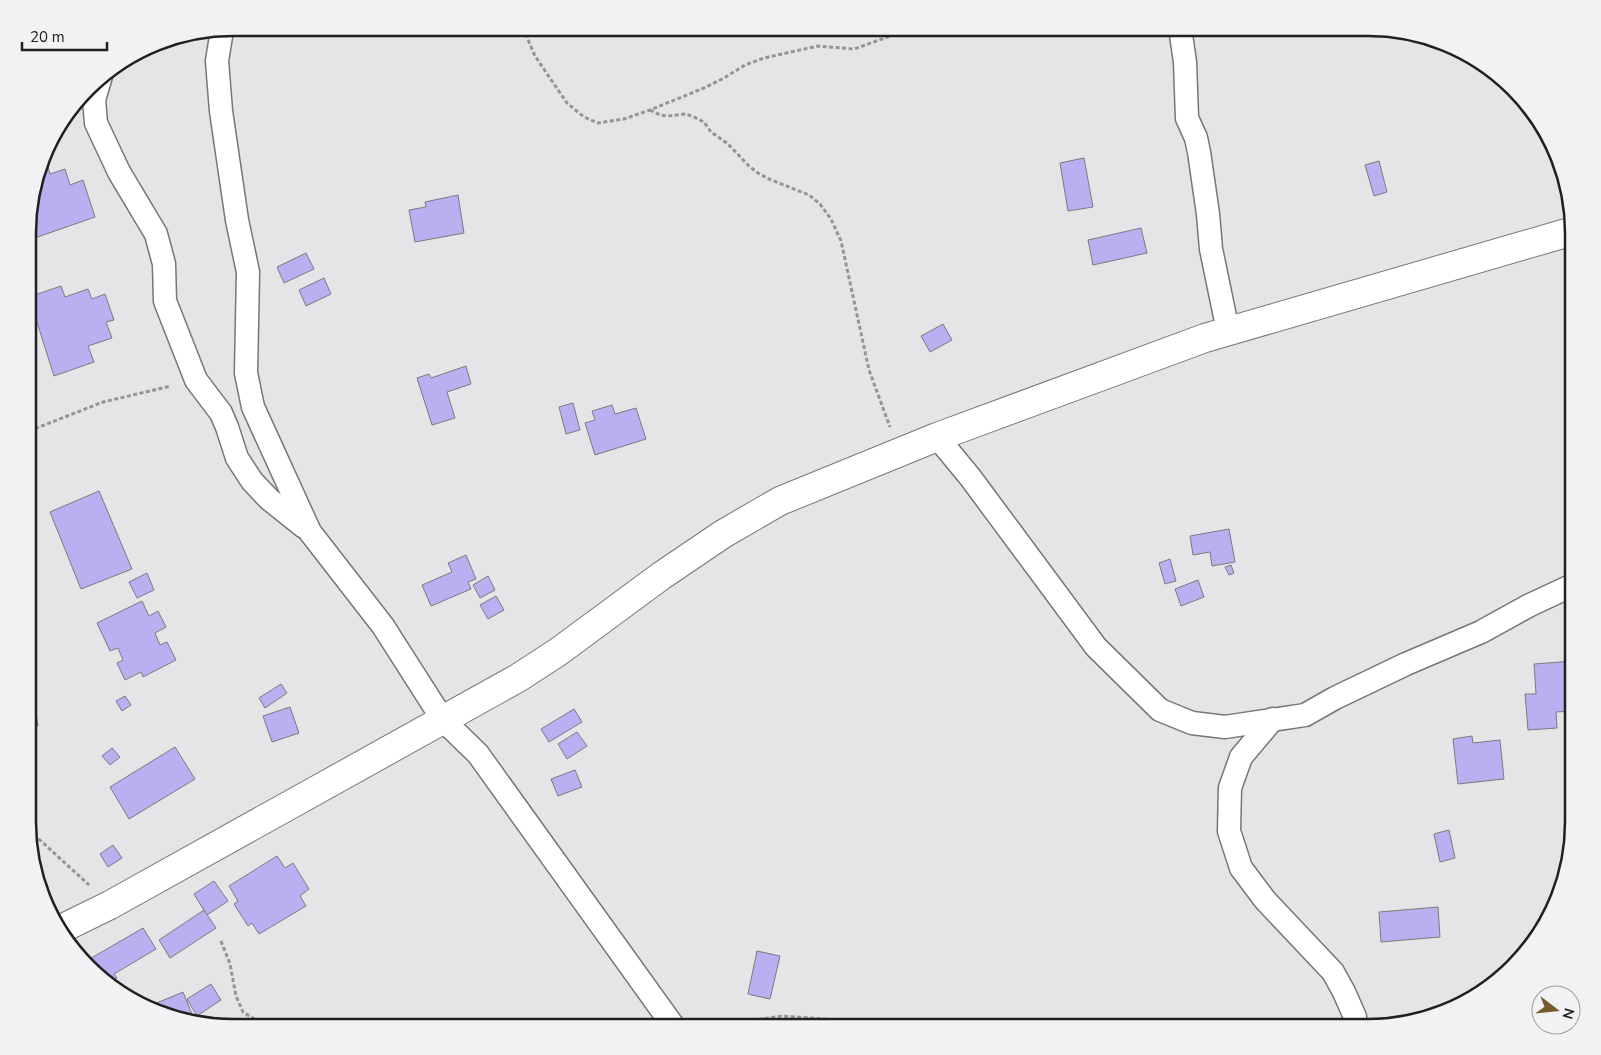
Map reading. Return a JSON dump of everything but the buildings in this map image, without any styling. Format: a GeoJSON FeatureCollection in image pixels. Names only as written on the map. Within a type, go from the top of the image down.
{"type":"FeatureCollection","features":[{"type":"Feature","properties":{"kind":"street"},"geometry":{"type":"LineString","coordinates":[[1181,36],[1185,62],[1187,118],[1196,138],[1208,214],[1211,249],[1228,331]]}},
{"type":"Feature","properties":{"kind":"street"},"geometry":{"type":"LineString","coordinates":[[221,37],[217,61],[221,111],[236,220],[248,272],[246,373],[253,407],[310,532],[383,626],[443,720],[478,754],[668,1019]]}},
{"type":"Feature","properties":{"kind":"street"},"geometry":{"type":"LineString","coordinates":[[96,92],[94,100],[96,123],[119,172],[156,234],[164,264],[165,300],[196,380],[221,413],[237,458],[252,482],[269,499],[310,532]]}},
{"type":"Feature","properties":{"kind":"street"},"geometry":{"type":"LineString","coordinates":[[66,926],[110,905],[518,678],[558,652],[661,576],[723,534],[780,501],[937,437],[1195,341],[1565,233]]}},
{"type":"Feature","properties":{"kind":"street"},"geometry":{"type":"LineString","coordinates":[[937,437],[970,476],[1096,647],[1160,710],[1192,723],[1225,727],[1305,715],[1352,689],[1481,632],[1530,605],[1565,589]]}},
{"type":"Feature","properties":{"kind":"street"},"geometry":{"type":"LineString","coordinates":[[1273,719],[1241,757],[1230,788],[1229,831],[1241,868],[1265,900],[1333,972],[1355,1019]]}},
{"type":"Feature","properties":{"kind":"path"},"geometry":{"type":"LineString","coordinates":[[526,36],[534,56],[567,103],[584,117],[598,123],[624,119],[650,110],[711,85],[745,64],[764,58],[818,46],[854,49],[891,36]]}},
{"type":"Feature","properties":{"kind":"path"},"geometry":{"type":"LineString","coordinates":[[650,110],[667,116],[686,114],[704,122],[711,132],[728,144],[758,173],[809,195],[820,204],[831,219],[841,241],[870,370],[887,420],[902,451]]}},
{"type":"Feature","properties":{"kind":"path"},"geometry":{"type":"LineString","coordinates":[[36,428],[102,402],[196,380]]}},
{"type":"Feature","properties":{"kind":"path"},"geometry":{"type":"LineString","coordinates":[[37,838],[110,905]]}},
{"type":"Feature","properties":{"kind":"path"},"geometry":{"type":"LineString","coordinates":[[221,941],[230,964],[236,996],[243,1012],[254,1019]]}},
{"type":"Feature","properties":{"kind":"path"},"geometry":{"type":"LineString","coordinates":[[762,1019],[782,1016],[825,1019]]}}]}
